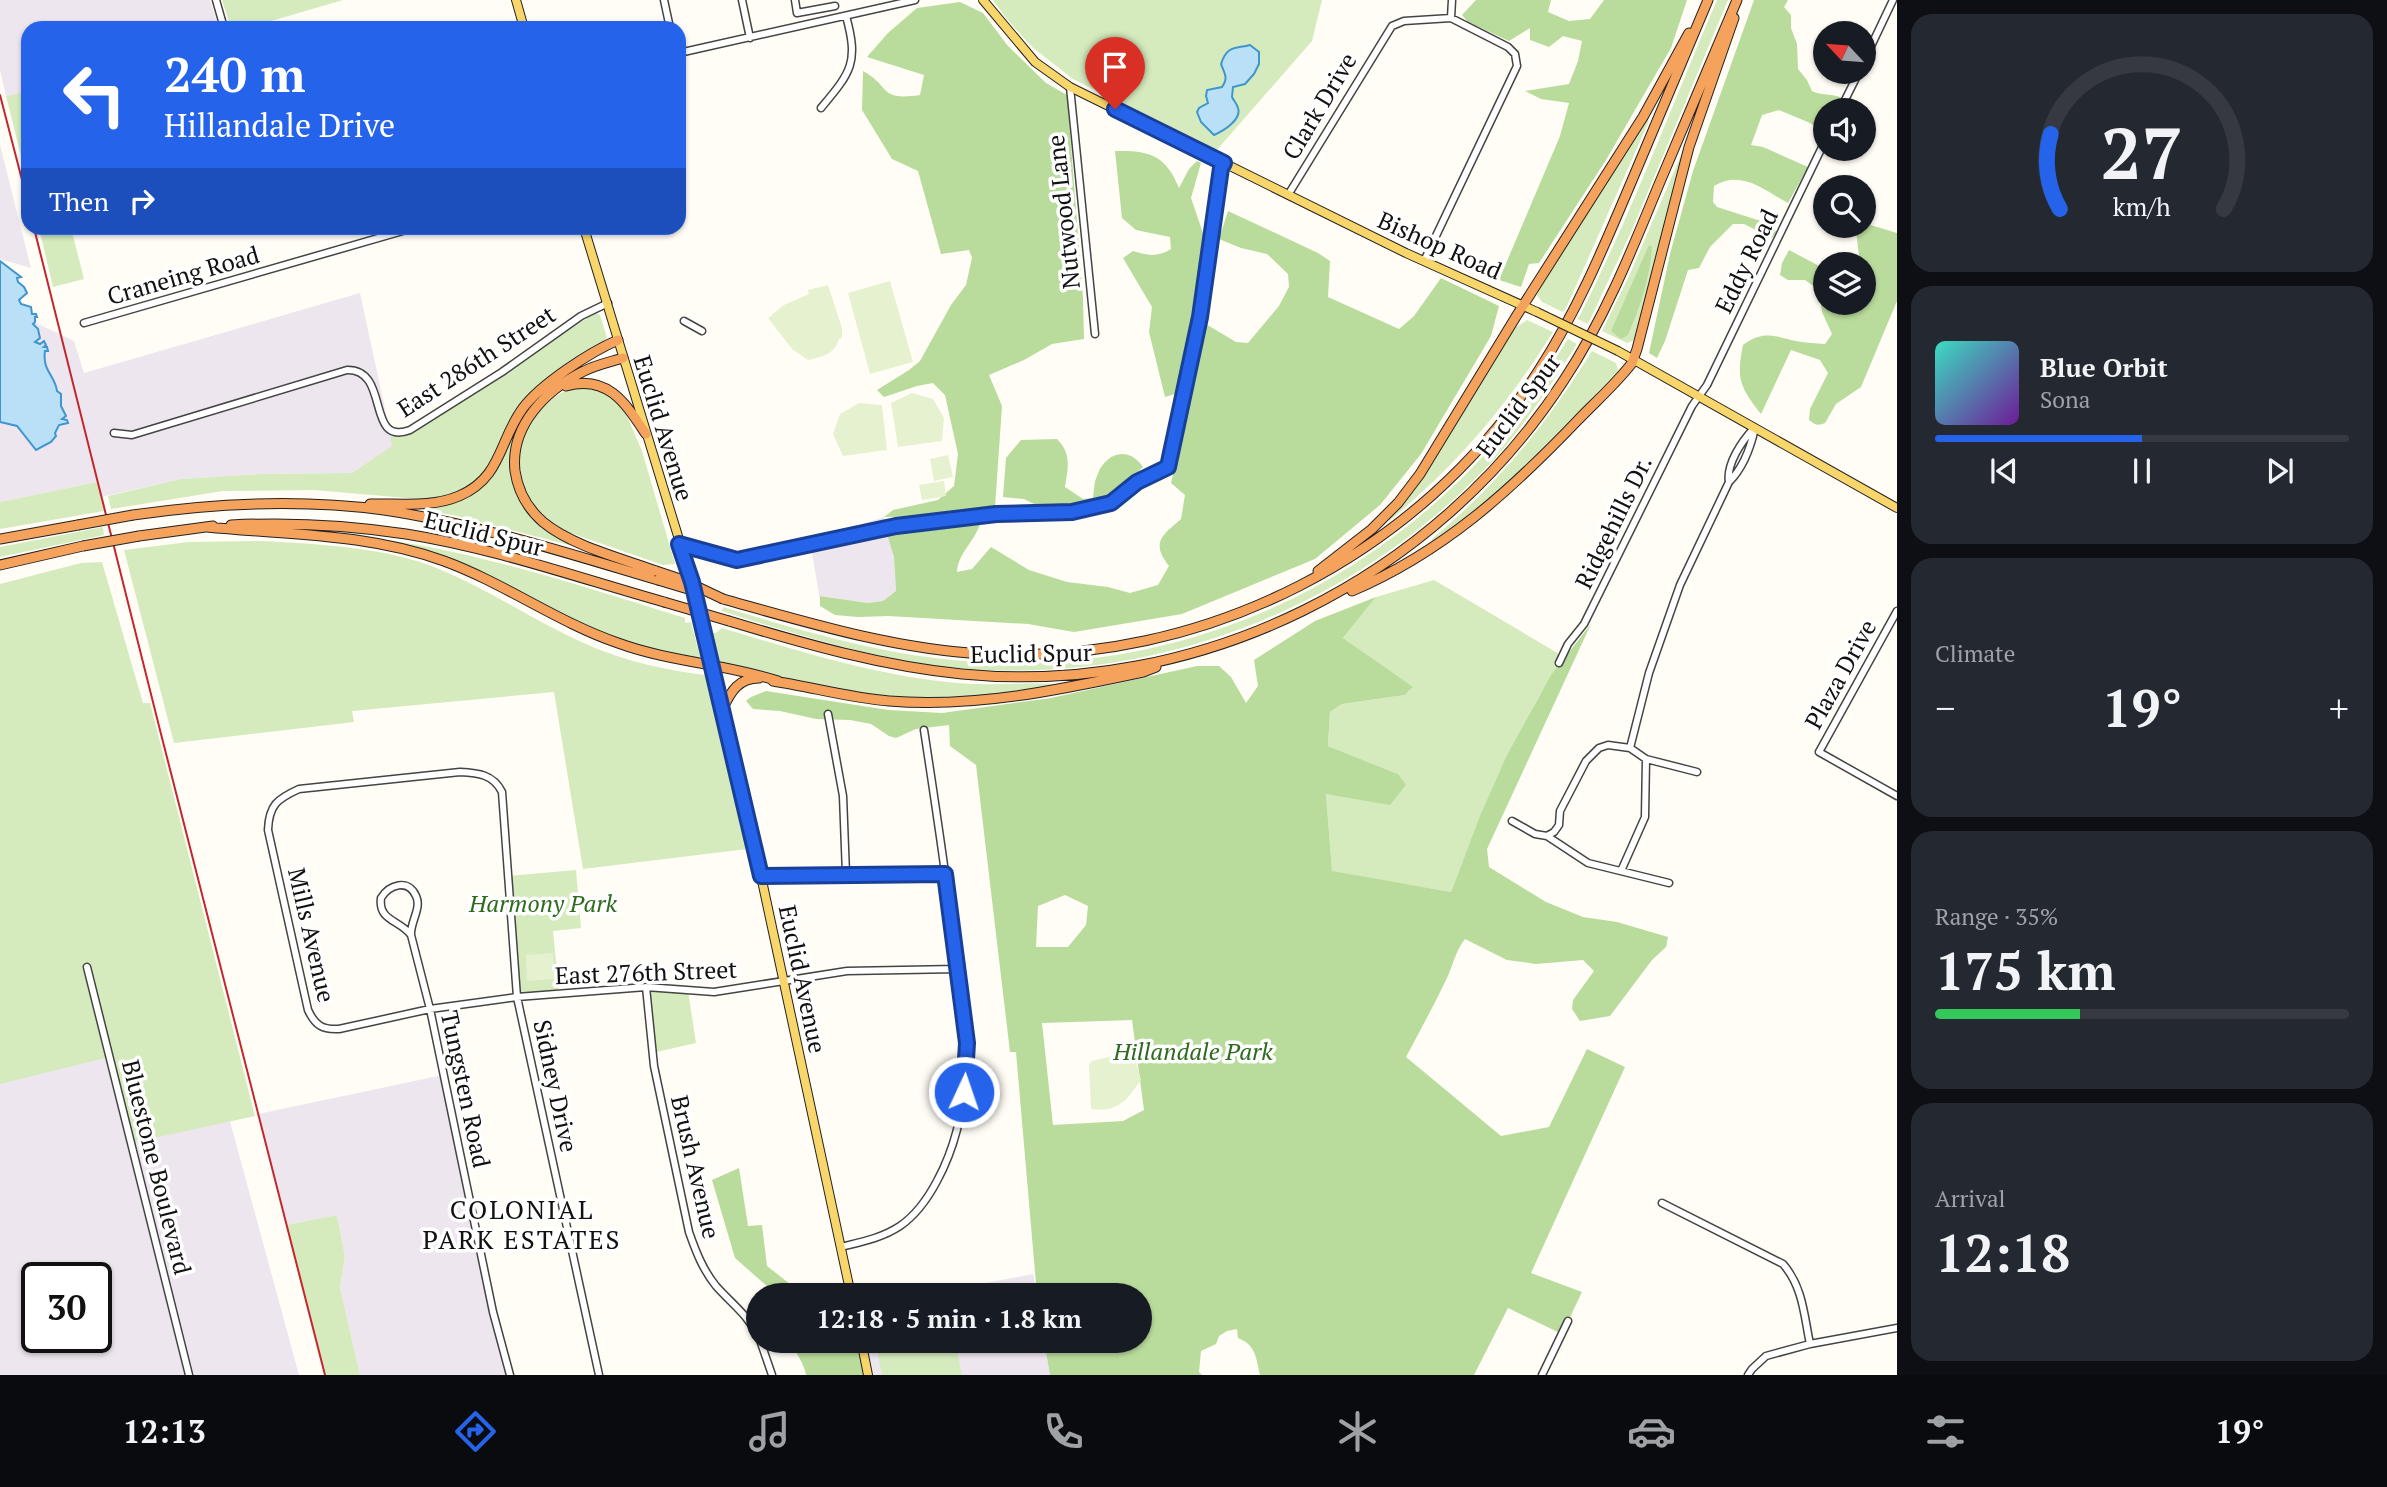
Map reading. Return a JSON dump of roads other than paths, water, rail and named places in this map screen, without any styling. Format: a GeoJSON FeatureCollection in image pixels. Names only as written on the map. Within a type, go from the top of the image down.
{"type":"FeatureCollection","features":[{"type":"Feature","properties":{"kind":"highway"},"geometry":{"type":"LineString","coordinates":[[1306,611],[1388,574],[1471,522],[1528,472],[1624,372],[1633,359],[1689,147],[1730,31],[1738,0]]}},
{"type":"Feature","properties":{"kind":"highway","name":"Euclid Spur"},"geometry":{"type":"LineString","coordinates":[[0,565],[82,546],[207,527],[294,524],[338,526],[407,534],[493,553],[865,658],[963,674],[1007,677],[1116,670],[1180,657],[1245,637],[1306,611],[1364,579],[1435,527],[1499,466],[1553,397],[1588,341],[1618,280],[1738,0]]}},
{"type":"Feature","properties":{"kind":"highway"},"geometry":{"type":"LineString","coordinates":[[1289,592],[1356,543],[1404,496],[1426,465],[1639,125],[1707,2]]}},
{"type":"Feature","properties":{"kind":"highway","name":"Euclid Spur"},"geometry":{"type":"LineString","coordinates":[[0,539],[133,515],[248,505],[336,506],[392,512],[469,526],[683,580],[723,599],[823,627],[897,644],[963,653],[1031,655],[1098,649],[1164,637],[1228,618],[1289,592],[1365,548],[1419,507],[1482,446],[1524,392],[1559,337],[1589,279],[1707,2]]}},
{"type":"Feature","properties":{"kind":"highway"},"geometry":{"type":"LineString","coordinates":[[336,506],[430,504],[453,499],[467,492],[493,470],[517,418],[529,401],[590,354],[618,340]]}},
{"type":"Feature","properties":{"kind":"highway"},"geometry":{"type":"LineString","coordinates":[[623,358],[583,371],[557,389],[530,414],[519,435],[514,462],[516,476],[523,496],[534,513],[557,531],[657,575]]}},
{"type":"Feature","properties":{"kind":"highway"},"geometry":{"type":"LineString","coordinates":[[557,389],[583,383],[608,389],[624,403],[646,435]]}},
{"type":"Feature","properties":{"kind":"highway"},"geometry":{"type":"LineString","coordinates":[[207,527],[321,535],[415,552],[467,571],[607,639],[660,656],[866,699],[911,703],[1017,697],[1143,672],[1180,657]]}},
{"type":"Feature","properties":{"kind":"highway"},"geometry":{"type":"LineString","coordinates":[[723,708],[734,688],[744,681],[754,678],[778,681]]}},
{"type":"Feature","properties":{"kind":"main road"},"geometry":{"type":"LineString","coordinates":[[516,0],[522,21]]}},
{"type":"Feature","properties":{"kind":"main road","name":"Bishop Road"},"geometry":{"type":"LineString","coordinates":[[982,0],[1035,62],[1070,87],[1424,261],[1524,305],[1618,351],[1897,508]]}},
{"type":"Feature","properties":{"kind":"main road","name":"Euclid Avenue"},"geometry":{"type":"LineString","coordinates":[[586,235],[692,582],[761,876],[848,1283]]}},
{"type":"Feature","properties":{"kind":"main road"},"geometry":{"type":"LineString","coordinates":[[864,1353],[868,1375]]}},
{"type":"Feature","properties":{"kind":"street"},"geometry":{"type":"LineString","coordinates":[[216,0],[222,21]]}},
{"type":"Feature","properties":{"kind":"street"},"geometry":{"type":"LineString","coordinates":[[664,0],[668,21]]}},
{"type":"Feature","properties":{"kind":"street"},"geometry":{"type":"LineString","coordinates":[[742,0],[750,37]]}},
{"type":"Feature","properties":{"kind":"street"},"geometry":{"type":"LineString","coordinates":[[794,0],[800,26]]}},
{"type":"Feature","properties":{"kind":"street"},"geometry":{"type":"LineString","coordinates":[[876,0],[877,9]]}},
{"type":"Feature","properties":{"kind":"street"},"geometry":{"type":"LineString","coordinates":[[686,52],[915,0]]}},
{"type":"Feature","properties":{"kind":"street"},"geometry":{"type":"LineString","coordinates":[[1424,261],[1517,66],[1515,54],[1511,49],[1451,18],[1452,0]]}},
{"type":"Feature","properties":{"kind":"street"},"geometry":{"type":"LineString","coordinates":[[1876,37],[1894,0]]}},
{"type":"Feature","properties":{"kind":"street"},"geometry":{"type":"LineString","coordinates":[[797,13],[834,3],[837,18]]}},
{"type":"Feature","properties":{"kind":"street"},"geometry":{"type":"LineString","coordinates":[[821,108],[848,74],[853,56],[852,37],[846,16]]}},
{"type":"Feature","properties":{"kind":"street","name":"Clark Drive"},"geometry":{"type":"LineString","coordinates":[[1288,195],[1392,26],[1404,21],[1451,18]]}},
{"type":"Feature","properties":{"kind":"street","name":"Nutwood Lane"},"geometry":{"type":"LineString","coordinates":[[1070,87],[1095,334]]}},
{"type":"Feature","properties":{"kind":"street","name":"Eddy Road"},"geometry":{"type":"LineString","coordinates":[[1699,396],[1707,385],[1815,161]]}},
{"type":"Feature","properties":{"kind":"street"},"geometry":{"type":"LineString","coordinates":[[679,544],[737,560],[896,526],[996,514],[1072,512],[1111,503],[1137,482],[1168,467],[1200,317],[1221,168],[1224,163]]}},
{"type":"Feature","properties":{"kind":"street","name":"Craneing Road"},"geometry":{"type":"LineString","coordinates":[[84,323],[389,235]]}},
{"type":"Feature","properties":{"kind":"street","name":"East 286th Street"},"geometry":{"type":"LineString","coordinates":[[114,433],[132,435],[347,370],[360,371],[369,378],[385,425],[394,432],[402,433],[502,372],[581,316],[608,303]]}},
{"type":"Feature","properties":{"kind":"street"},"geometry":{"type":"LineString","coordinates":[[684,321],[702,331]]}},
{"type":"Feature","properties":{"kind":"street","name":"Ridgehills Dr."},"geometry":{"type":"LineString","coordinates":[[1559,663],[1568,644],[1584,624],[1699,396]]}},
{"type":"Feature","properties":{"kind":"street"},"geometry":{"type":"LineString","coordinates":[[1630,748],[1650,673],[1680,585],[1729,482],[1728,472],[1745,438],[1755,428]]}},
{"type":"Feature","properties":{"kind":"street","name":"Plaza Drive"},"geometry":{"type":"LineString","coordinates":[[1897,611],[1819,752],[1897,796]]}},
{"type":"Feature","properties":{"kind":"street"},"geometry":{"type":"LineString","coordinates":[[828,714],[843,796],[846,874]]}},
{"type":"Feature","properties":{"kind":"street"},"geometry":{"type":"LineString","coordinates":[[841,1247],[882,1236],[902,1225],[929,1195],[949,1156],[960,1119],[967,1043],[924,730]]}},
{"type":"Feature","properties":{"kind":"street"},"geometry":{"type":"LineString","coordinates":[[1547,836],[1559,825],[1560,811],[1586,761],[1599,748],[1608,745],[1630,748],[1646,759],[1697,772]]}},
{"type":"Feature","properties":{"kind":"street"},"geometry":{"type":"LineString","coordinates":[[1620,871],[1644,817],[1646,759]]}},
{"type":"Feature","properties":{"kind":"street","name":"Mills Avenue"},"geometry":{"type":"LineString","coordinates":[[339,1029],[325,1030],[313,1022],[307,1010],[268,830],[272,807],[280,797],[299,789],[470,772],[489,777],[498,784],[502,792],[501,802]]}},
{"type":"Feature","properties":{"kind":"street","name":"Sidney Drive"},"geometry":{"type":"LineString","coordinates":[[501,802],[517,998],[598,1375]]}},
{"type":"Feature","properties":{"kind":"street"},"geometry":{"type":"LineString","coordinates":[[1512,821],[1535,834],[1547,836],[1588,863],[1669,883]]}},
{"type":"Feature","properties":{"kind":"street"},"geometry":{"type":"LineString","coordinates":[[761,876],[945,874]]}},
{"type":"Feature","properties":{"kind":"street","name":"Tungsten Road"},"geometry":{"type":"LineString","coordinates":[[411,935],[404,926],[387,918],[382,912],[381,898],[390,887],[410,888],[418,898],[410,925],[411,935],[493,1312],[510,1375]]}},
{"type":"Feature","properties":{"kind":"street","name":"Bluestone Boulevard"},"geometry":{"type":"LineString","coordinates":[[86,967],[190,1375]]}},
{"type":"Feature","properties":{"kind":"street","name":"East 276th Street"},"geometry":{"type":"LineString","coordinates":[[339,1029],[429,1009],[517,998],[646,987],[713,992],[847,971],[957,969]]}},
{"type":"Feature","properties":{"kind":"street","name":"Brush Avenue"},"geometry":{"type":"LineString","coordinates":[[646,987],[653,1066],[695,1251],[709,1277],[746,1316]]}},
{"type":"Feature","properties":{"kind":"street"},"geometry":{"type":"LineString","coordinates":[[1662,1203],[1783,1264],[1794,1276],[1810,1344]]}},
{"type":"Feature","properties":{"kind":"street"},"geometry":{"type":"LineString","coordinates":[[1542,1375],[1568,1321]]}},
{"type":"Feature","properties":{"kind":"street"},"geometry":{"type":"LineString","coordinates":[[1750,1372],[1766,1356],[1810,1344],[1897,1328]]}},
{"type":"Feature","properties":{"kind":"street","name":"Brush Avenue"},"geometry":{"type":"LineString","coordinates":[[764,1353],[772,1375]]}},
{"type":"Feature","properties":{"kind":"water"},"geometry":{"type":"Polygon","coordinates":[[[1250,45],[1259,52],[1259,64],[1245,84],[1233,87],[1232,97],[1238,108],[1237,117],[1214,135],[1201,122],[1197,112],[1208,103],[1207,90],[1222,87],[1224,84],[1225,75],[1221,64],[1226,54],[1232,49],[1250,45]]]}},
{"type":"Feature","properties":{"kind":"water"},"geometry":{"type":"Polygon","coordinates":[[[0,261],[21,277],[17,278],[18,282],[27,293],[19,300],[21,304],[31,307],[32,314],[36,314],[33,324],[38,329],[40,338],[35,342],[40,344],[44,341],[44,347],[47,347],[45,363],[57,391],[61,394],[61,406],[66,416],[62,419],[68,423],[59,425],[51,442],[36,450],[17,426],[0,422],[0,261]]]}},
{"type":"Feature","properties":{"kind":"railway"},"geometry":{"type":"LineString","coordinates":[[0,95],[21,176]]}},
{"type":"Feature","properties":{"kind":"railway"},"geometry":{"type":"LineString","coordinates":[[36,235],[325,1375]]}},
{"type":"Feature","properties":{"kind":"district","name":"COLONIAL PARK ESTATES"},"geometry":{"type":"Point","coordinates":[522,1224]}},
{"type":"Feature","properties":{"kind":"park label","name":"Harmony Park"},"geometry":{"type":"Point","coordinates":[543,903]}},
{"type":"Feature","properties":{"kind":"park label","name":"Hillandale Park"},"geometry":{"type":"Point","coordinates":[1193,1051]}}]}
